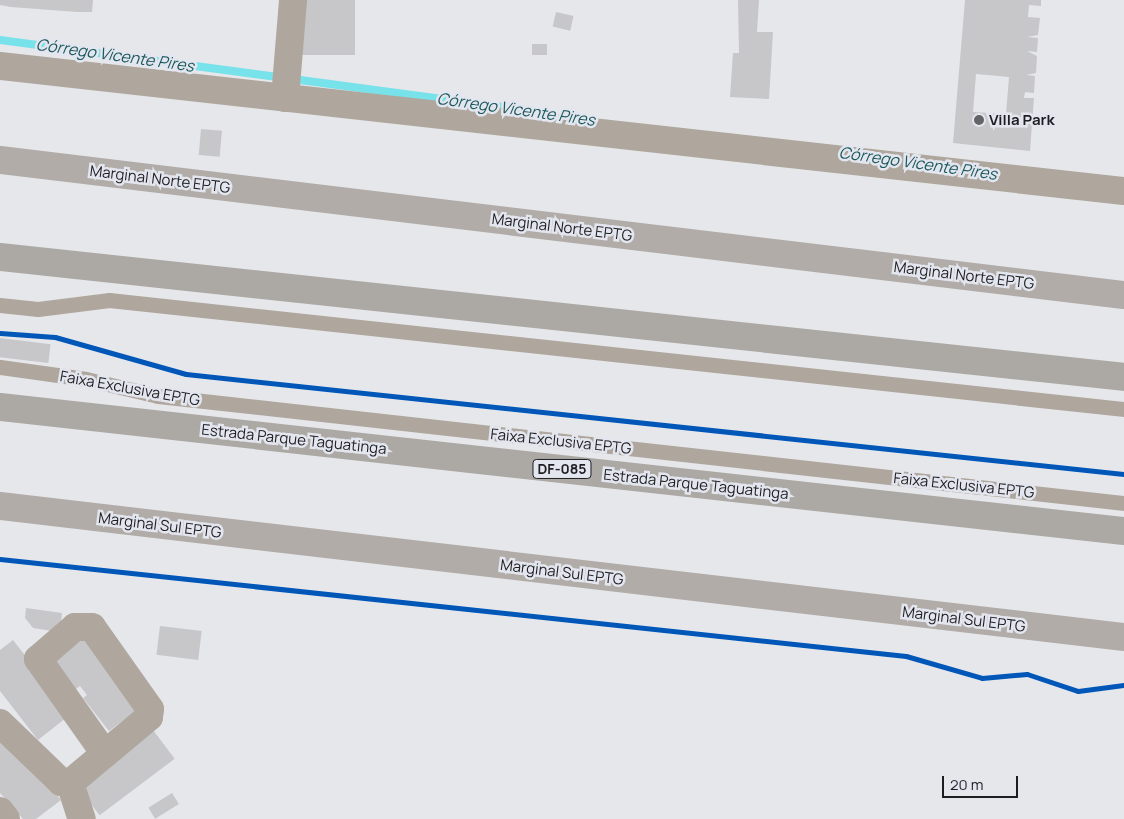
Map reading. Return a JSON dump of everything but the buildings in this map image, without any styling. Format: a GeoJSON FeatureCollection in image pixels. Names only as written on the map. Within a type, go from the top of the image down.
{"type":"FeatureCollection","features":[{"type":"Feature","properties":{"kind":"highway"},"geometry":{"type":"LineString","coordinates":[[0,257],[1116,376]]}},
{"type":"Feature","properties":{"kind":"highway","name":"Estrada Parque Taguatinga"},"geometry":{"type":"LineString","coordinates":[[0,407],[1124,531]]}},
{"type":"Feature","properties":{"kind":"main road","name":"Marginal Norte EPTG"},"geometry":{"type":"LineString","coordinates":[[0,160],[1124,295]]}},
{"type":"Feature","properties":{"kind":"main road","name":"Marginal Sul EPTG"},"geometry":{"type":"LineString","coordinates":[[0,506],[1124,637]]}},
{"type":"Feature","properties":{"kind":"street"},"geometry":{"type":"LineString","coordinates":[[285,98],[293,0]]}},
{"type":"Feature","properties":{"kind":"street"},"geometry":{"type":"LineString","coordinates":[[0,66],[1124,191]]}},
{"type":"Feature","properties":{"kind":"street"},"geometry":{"type":"LineString","coordinates":[[70,784],[149,717],[150,709],[92,627],[84,625],[41,653],[38,659],[105,754]]}},
{"type":"Feature","properties":{"kind":"street"},"geometry":{"type":"LineString","coordinates":[[0,723],[61,782],[70,784]]}},
{"type":"Feature","properties":{"kind":"street"},"geometry":{"type":"LineString","coordinates":[[70,784],[82,819]]}},
{"type":"Feature","properties":{"kind":"street"},"geometry":{"type":"LineString","coordinates":[[0,811],[6,819]]}},
{"type":"Feature","properties":{"kind":"lane"},"geometry":{"type":"LineString","coordinates":[[0,305],[38,310],[109,300],[1124,409]]}},
{"type":"Feature","properties":{"kind":"lane","name":"Faixa Exclusiva EPTG"},"geometry":{"type":"LineString","coordinates":[[0,367],[86,379],[158,396],[1124,503]]}},
{"type":"Feature","properties":{"kind":"waterway","name":"Córrego Vicente Pires"},"geometry":{"type":"LineString","coordinates":[[0,40],[540,112]]}},
{"type":"Feature","properties":{"kind":"cycle path"},"geometry":{"type":"LineString","coordinates":[[0,333],[55,337],[186,374],[1124,474]]}},
{"type":"Feature","properties":{"kind":"cycle path"},"geometry":{"type":"LineString","coordinates":[[0,559],[906,656],[982,678],[1027,674],[1078,691],[1124,685]]}},
{"type":"Feature","properties":{"kind":"place","name":"Villa Park"},"geometry":{"type":"Point","coordinates":[979,120]}}]}
